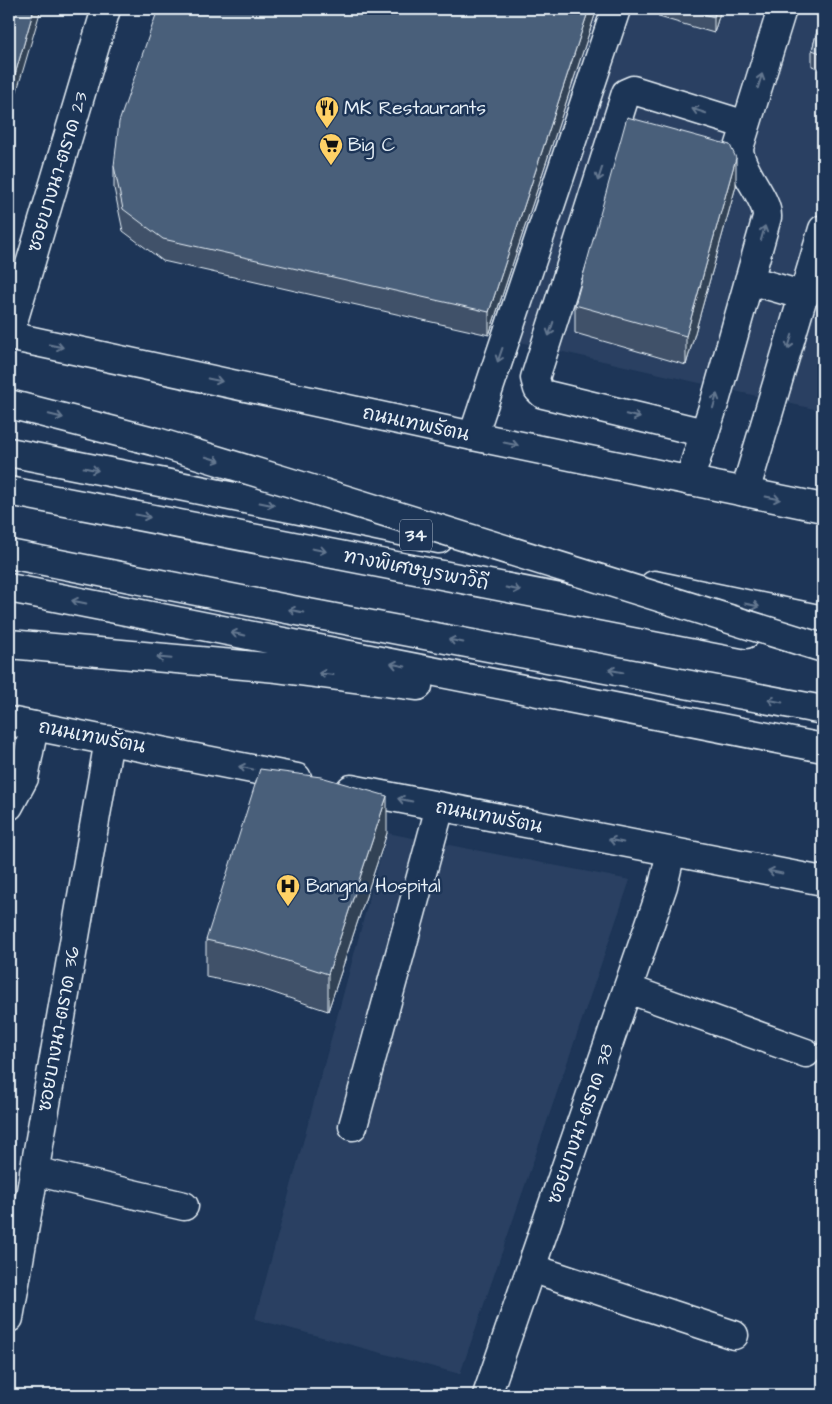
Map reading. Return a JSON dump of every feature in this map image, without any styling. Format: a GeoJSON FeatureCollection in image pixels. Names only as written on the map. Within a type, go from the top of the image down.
{"type":"FeatureCollection","features":[{"type":"Feature","properties":{"kind":"main road","name":"ซอยบางนา-ตราด 23"},"geometry":{"type":"LineString","coordinates":[[9,336],[106,9]]}},
{"type":"Feature","properties":{"kind":"main road"},"geometry":{"type":"LineString","coordinates":[[473,436],[616,9]]}},
{"type":"Feature","properties":{"kind":"main road"},"geometry":{"type":"LineString","coordinates":[[690,481],[768,215],[766,207],[740,159],[739,148],[782,9]]}},
{"type":"Feature","properties":{"kind":"main road"},"geometry":{"type":"LineString","coordinates":[[705,434],[543,394],[538,389],[535,378],[626,93],[633,90],[746,126]]}},
{"type":"Feature","properties":{"kind":"main road"},"geometry":{"type":"LineString","coordinates":[[745,492],[823,229]]}},
{"type":"Feature","properties":{"kind":"main road"},"geometry":{"type":"LineString","coordinates":[[749,280],[804,296]]}},
{"type":"Feature","properties":{"kind":"main road","name":"ถนนเทพรัตน"},"geometry":{"type":"LineString","coordinates":[[9,336],[473,436],[823,508]]}},
{"type":"Feature","properties":{"kind":"main road"},"geometry":{"type":"LineString","coordinates":[[9,404],[157,442],[823,649]]}},
{"type":"Feature","properties":{"kind":"main road","name":"34"},"geometry":{"type":"LineString","coordinates":[[9,452],[315,513],[823,620]]}},
{"type":"Feature","properties":{"kind":"main road","name":"ทางพิเศษบูรพาวิถี"},"geometry":{"type":"LineString","coordinates":[[9,491],[823,649]]}},
{"type":"Feature","properties":{"kind":"main road"},"geometry":{"type":"LineString","coordinates":[[9,554],[287,609],[823,710]]}},
{"type":"Feature","properties":{"kind":"main road"},"geometry":{"type":"LineString","coordinates":[[9,588],[823,748]]}},
{"type":"Feature","properties":{"kind":"main road"},"geometry":{"type":"LineString","coordinates":[[9,644],[277,668],[462,691],[823,754]]}},
{"type":"Feature","properties":{"kind":"main road","name":"ถนนเทพรัตน"},"geometry":{"type":"LineString","coordinates":[[22,723],[440,807],[823,881]]}},
{"type":"Feature","properties":{"kind":"main road"},"geometry":{"type":"LineString","coordinates":[[9,806],[24,778],[22,723]]}},
{"type":"Feature","properties":{"kind":"main road","name":"ซอยบางนา-ตราด 36"},"geometry":{"type":"LineString","coordinates":[[9,1318],[109,740]]}},
{"type":"Feature","properties":{"kind":"main road"},"geometry":{"type":"LineString","coordinates":[[353,1126],[440,807]]}},
{"type":"Feature","properties":{"kind":"main road","name":"ซอยบางนา-ตราด 38"},"geometry":{"type":"LineString","coordinates":[[487,1395],[663,886],[671,852]]}},
{"type":"Feature","properties":{"kind":"main road"},"geometry":{"type":"LineString","coordinates":[[628,989],[806,1053]]}},
{"type":"Feature","properties":{"kind":"main road"},"geometry":{"type":"LineString","coordinates":[[34,1171],[184,1206]]}},
{"type":"Feature","properties":{"kind":"main road"},"geometry":{"type":"LineString","coordinates":[[531,1268],[734,1335]]}},
{"type":"Feature","properties":{"kind":"shaded area"},"geometry":{"type":"Polygon","coordinates":[[[597,9],[823,9],[823,411],[489,335],[597,9]]]}},
{"type":"Feature","properties":{"kind":"shaded area"},"geometry":{"type":"Polygon","coordinates":[[[387,833],[630,880],[460,1374],[255,1319],[387,833]]]}},
{"type":"Feature","properties":{"kind":"building"},"geometry":{"type":"Polygon","coordinates":[[[9,9],[34,9],[9,95],[9,9]]]}},
{"type":"Feature","properties":{"kind":"building","name":"Big C"},"geometry":{"type":"Polygon","coordinates":[[[158,9],[589,9],[489,312],[163,239],[123,209],[114,166],[119,122],[158,9]]]}},
{"type":"Feature","properties":{"kind":"building"},"geometry":{"type":"Polygon","coordinates":[[[686,9],[716,9],[714,17],[686,9]]]}},
{"type":"Feature","properties":{"kind":"building"},"geometry":{"type":"Polygon","coordinates":[[[823,9],[823,54],[812,50],[823,9]]]}},
{"type":"Feature","properties":{"kind":"building"},"geometry":{"type":"Polygon","coordinates":[[[627,117],[730,145],[736,158],[686,336],[575,305],[627,117]]]}},
{"type":"Feature","properties":{"kind":"building","name":"Bangna Hospital"},"geometry":{"type":"Polygon","coordinates":[[[260,769],[321,777],[387,796],[328,974],[256,951],[206,940],[260,769]]]}},
{"type":"Feature","properties":{"kind":"place","name":"MK Restaurants"},"geometry":{"type":"Point","coordinates":[327,129]}},
{"type":"Feature","properties":{"kind":"place","name":"Big C"},"geometry":{"type":"Point","coordinates":[331,166]}},
{"type":"Feature","properties":{"kind":"place","name":"Bangna Hospital"},"geometry":{"type":"Point","coordinates":[288,907]}}]}
